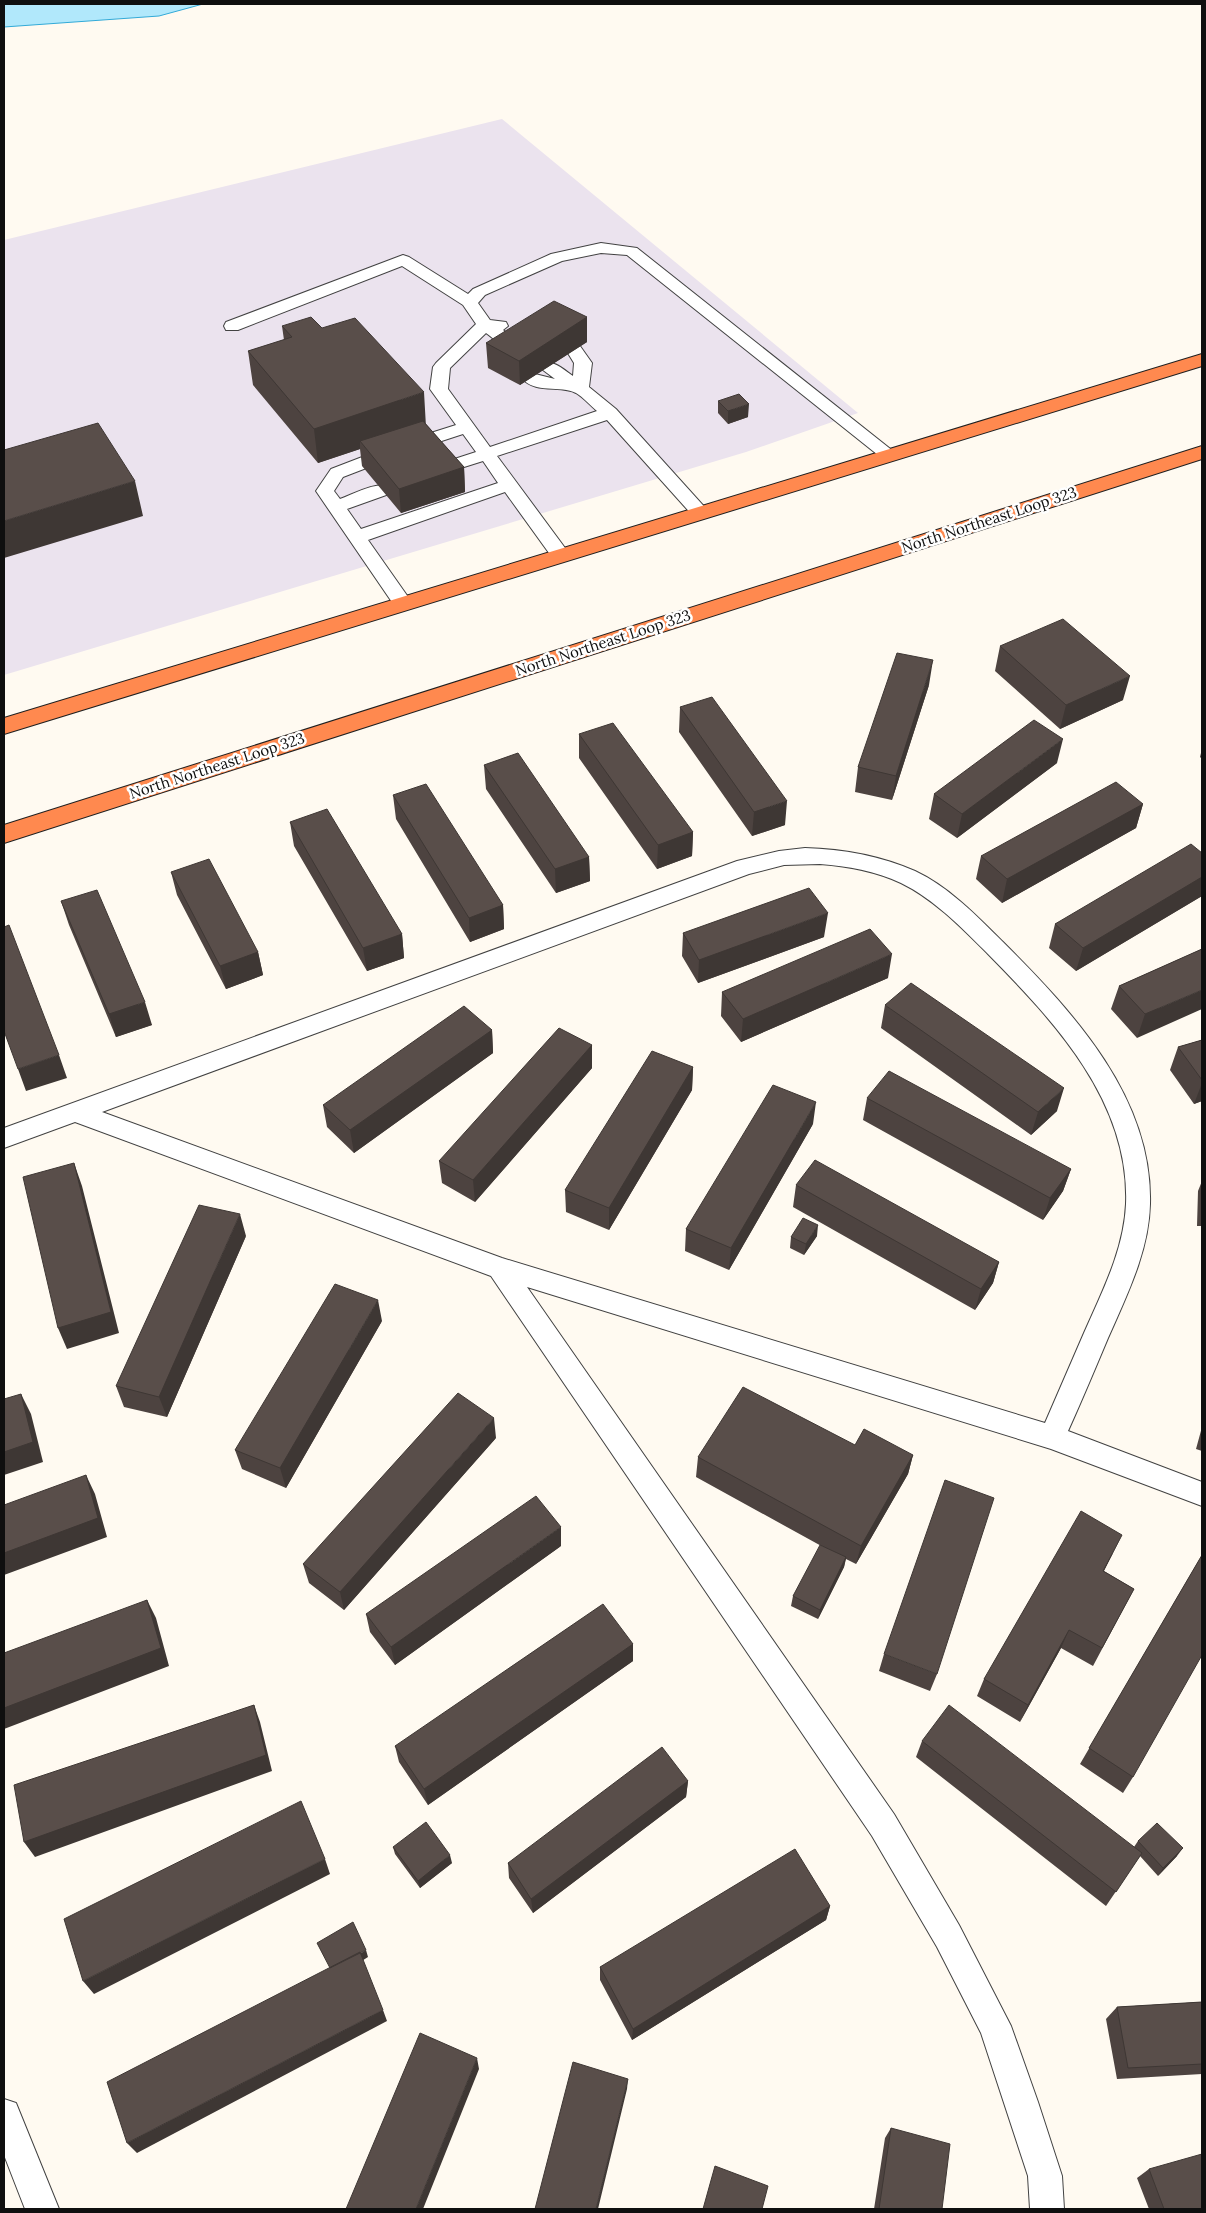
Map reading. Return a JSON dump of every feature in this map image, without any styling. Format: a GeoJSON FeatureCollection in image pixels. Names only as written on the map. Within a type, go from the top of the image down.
{"type":"FeatureCollection","features":[{"type":"Feature","properties":{"kind":"highway"},"geometry":{"type":"LineString","coordinates":[[4,726],[1202,360]]}},
{"type":"Feature","properties":{"kind":"highway","name":"North Northeast Loop 323"},"geometry":{"type":"LineString","coordinates":[[4,834],[1202,452]]}},
{"type":"Feature","properties":{"kind":"lane"},"geometry":{"type":"LineString","coordinates":[[470,302],[479,292],[558,257],[601,248],[631,251],[890,455]]}},
{"type":"Feature","properties":{"kind":"lane"},"geometry":{"type":"LineString","coordinates":[[232,326],[403,260],[470,302],[485,325],[492,348]]}},
{"type":"Feature","properties":{"kind":"lane"},"geometry":{"type":"LineString","coordinates":[[485,325],[518,348]]}},
{"type":"Feature","properties":{"kind":"lane"},"geometry":{"type":"LineString","coordinates":[[514,327],[485,325],[442,367],[440,389],[561,556]]}},
{"type":"Feature","properties":{"kind":"lane"},"geometry":{"type":"LineString","coordinates":[[574,350],[582,363],[580,388]]}},
{"type":"Feature","properties":{"kind":"lane"},"geometry":{"type":"LineString","coordinates":[[548,367],[580,388],[610,412],[701,513]]}},
{"type":"Feature","properties":{"kind":"lane"},"geometry":{"type":"LineString","coordinates":[[532,378],[544,383],[580,388]]}},
{"type":"Feature","properties":{"kind":"lane"},"geometry":{"type":"LineString","coordinates":[[445,468],[610,412]]}},
{"type":"Feature","properties":{"kind":"lane"},"geometry":{"type":"LineString","coordinates":[[402,604],[325,491],[337,474],[402,448],[467,426]]}},
{"type":"Feature","properties":{"kind":"lane"},"geometry":{"type":"LineString","coordinates":[[357,537],[509,485]]}},
{"type":"Feature","properties":{"kind":"lane"},"geometry":{"type":"LineString","coordinates":[[336,507],[383,490]]}},
{"type":"Feature","properties":{"kind":"lane"},"geometry":{"type":"LineString","coordinates":[[4,1138],[745,867],[788,857],[844,858],[874,864],[910,878],[946,903],[1028,981],[1069,1029],[1101,1076],[1122,1118],[1136,1159],[1138,1203],[1132,1244],[1112,1298],[1052,1437]]}},
{"type":"Feature","properties":{"kind":"lane"},"geometry":{"type":"LineString","coordinates":[[75,1112],[500,1268],[1052,1437],[1202,1494]]}},
{"type":"Feature","properties":{"kind":"lane"},"geometry":{"type":"LineString","coordinates":[[500,1268],[883,1825],[948,1936],[994,2026],[1022,2102],[1045,2176],[1047,2209]]}},
{"type":"Feature","properties":{"kind":"lane"},"geometry":{"type":"LineString","coordinates":[[4,2115],[42,2209]]}},
{"type":"Feature","properties":{"kind":"shaded area"},"geometry":{"type":"Polygon","coordinates":[[[502,119],[858,413],[746,452],[4,675],[4,240],[502,119]]]}},
{"type":"Feature","properties":{"kind":"water"},"geometry":{"type":"Polygon","coordinates":[[[4,4],[203,4],[159,16],[4,27],[4,4]]]}},
{"type":"Feature","properties":{"kind":"building"},"geometry":{"type":"Polygon","coordinates":[[[554,301],[587,317],[519,361],[486,343],[554,301]]]}},
{"type":"Feature","properties":{"kind":"building"},"geometry":{"type":"Polygon","coordinates":[[[311,317],[322,328],[355,318],[424,392],[314,429],[248,351],[292,337],[282,326],[311,317]]]}},
{"type":"Feature","properties":{"kind":"building"},"geometry":{"type":"Polygon","coordinates":[[[739,394],[749,404],[728,411],[718,401],[739,394]]]}},
{"type":"Feature","properties":{"kind":"building"},"geometry":{"type":"Polygon","coordinates":[[[423,421],[464,467],[399,489],[360,441],[423,421]]]}},
{"type":"Feature","properties":{"kind":"building"},"geometry":{"type":"Polygon","coordinates":[[[98,423],[135,481],[4,521],[4,450],[98,423]]]}},
{"type":"Feature","properties":{"kind":"building"},"geometry":{"type":"Polygon","coordinates":[[[1063,619],[1130,676],[1066,705],[1000,646],[1063,619]]]}},
{"type":"Feature","properties":{"kind":"building"},"geometry":{"type":"Polygon","coordinates":[[[897,653],[933,660],[896,776],[858,767],[897,653]]]}},
{"type":"Feature","properties":{"kind":"building"},"geometry":{"type":"Polygon","coordinates":[[[712,697],[787,801],[754,812],[680,707],[712,697]]]}},
{"type":"Feature","properties":{"kind":"building"},"geometry":{"type":"Polygon","coordinates":[[[1034,720],[1063,739],[962,814],[934,794],[1034,720]]]}},
{"type":"Feature","properties":{"kind":"building"},"geometry":{"type":"Polygon","coordinates":[[[613,723],[693,832],[658,845],[579,734],[613,723]]]}},
{"type":"Feature","properties":{"kind":"building"},"geometry":{"type":"Polygon","coordinates":[[[518,753],[589,857],[555,869],[484,765],[518,753]]]}},
{"type":"Feature","properties":{"kind":"building"},"geometry":{"type":"Polygon","coordinates":[[[1116,782],[1143,804],[1007,879],[981,856],[1116,782]]]}},
{"type":"Feature","properties":{"kind":"building"},"geometry":{"type":"Polygon","coordinates":[[[426,784],[503,905],[469,918],[393,795],[426,784]]]}},
{"type":"Feature","properties":{"kind":"building"},"geometry":{"type":"Polygon","coordinates":[[[327,809],[402,934],[363,948],[290,822],[327,809]]]}},
{"type":"Feature","properties":{"kind":"building"},"geometry":{"type":"Polygon","coordinates":[[[1191,844],[1202,853],[1202,877],[1083,948],[1055,924],[1191,844]]]}},
{"type":"Feature","properties":{"kind":"building"},"geometry":{"type":"Polygon","coordinates":[[[209,859],[258,952],[220,966],[171,872],[209,859]]]}},
{"type":"Feature","properties":{"kind":"building"},"geometry":{"type":"Polygon","coordinates":[[[809,888],[828,913],[699,960],[683,933],[809,888]]]}},
{"type":"Feature","properties":{"kind":"building"},"geometry":{"type":"Polygon","coordinates":[[[97,890],[145,1002],[109,1014],[61,901],[97,890]]]}},
{"type":"Feature","properties":{"kind":"building"},"geometry":{"type":"Polygon","coordinates":[[[9,925],[59,1055],[18,1069],[4,1031],[4,927],[9,925]]]}},
{"type":"Feature","properties":{"kind":"building"},"geometry":{"type":"Polygon","coordinates":[[[870,929],[892,954],[743,1019],[722,992],[870,929]]]}},
{"type":"Feature","properties":{"kind":"building"},"geometry":{"type":"Polygon","coordinates":[[[1202,949],[1202,990],[1145,1014],[1119,986],[1202,949]]]}},
{"type":"Feature","properties":{"kind":"building"},"geometry":{"type":"Polygon","coordinates":[[[911,983],[1064,1088],[1038,1112],[885,1005],[911,983]]]}},
{"type":"Feature","properties":{"kind":"building"},"geometry":{"type":"Polygon","coordinates":[[[464,1006],[492,1030],[350,1130],[323,1105],[464,1006]]]}},
{"type":"Feature","properties":{"kind":"building"},"geometry":{"type":"Polygon","coordinates":[[[559,1028],[592,1045],[473,1180],[439,1161],[559,1028]]]}},
{"type":"Feature","properties":{"kind":"building"},"geometry":{"type":"Polygon","coordinates":[[[1202,1040],[1202,1080],[1178,1047],[1202,1040]]]}},
{"type":"Feature","properties":{"kind":"building"},"geometry":{"type":"Polygon","coordinates":[[[652,1051],[693,1067],[609,1208],[565,1190],[652,1051]]]}},
{"type":"Feature","properties":{"kind":"building"},"geometry":{"type":"Polygon","coordinates":[[[889,1071],[1071,1169],[1050,1198],[867,1098],[889,1071]]]}},
{"type":"Feature","properties":{"kind":"building"},"geometry":{"type":"Polygon","coordinates":[[[773,1085],[816,1102],[731,1248],[686,1229],[773,1085]]]}},
{"type":"Feature","properties":{"kind":"building"},"geometry":{"type":"Polygon","coordinates":[[[815,1160],[999,1262],[981,1289],[796,1185],[815,1160]]]}},
{"type":"Feature","properties":{"kind":"building"},"geometry":{"type":"Polygon","coordinates":[[[74,1163],[111,1312],[58,1328],[23,1177],[74,1163]]]}},
{"type":"Feature","properties":{"kind":"building"},"geometry":{"type":"Polygon","coordinates":[[[199,1205],[240,1214],[159,1397],[116,1386],[199,1205]]]}},
{"type":"Feature","properties":{"kind":"building"},"geometry":{"type":"Polygon","coordinates":[[[803,1218],[818,1225],[806,1244],[791,1237],[803,1218]]]}},
{"type":"Feature","properties":{"kind":"building"},"geometry":{"type":"Polygon","coordinates":[[[335,1284],[378,1300],[280,1468],[235,1450],[335,1284]]]}},
{"type":"Feature","properties":{"kind":"building"},"geometry":{"type":"Polygon","coordinates":[[[743,1387],[855,1445],[864,1429],[913,1455],[861,1546],[698,1457],[743,1387]]]}},
{"type":"Feature","properties":{"kind":"building"},"geometry":{"type":"Polygon","coordinates":[[[458,1393],[494,1418],[340,1592],[303,1564],[458,1393]]]}},
{"type":"Feature","properties":{"kind":"building"},"geometry":{"type":"Polygon","coordinates":[[[21,1394],[33,1442],[4,1452],[4,1399],[21,1394]]]}},
{"type":"Feature","properties":{"kind":"building"},"geometry":{"type":"Polygon","coordinates":[[[86,1475],[98,1518],[4,1553],[4,1505],[86,1475]]]}},
{"type":"Feature","properties":{"kind":"building"},"geometry":{"type":"Polygon","coordinates":[[[945,1480],[994,1498],[937,1674],[884,1654],[945,1480]]]}},
{"type":"Feature","properties":{"kind":"building"},"geometry":{"type":"Polygon","coordinates":[[[536,1496],[561,1527],[391,1647],[366,1614],[536,1496]]]}},
{"type":"Feature","properties":{"kind":"building"},"geometry":{"type":"Polygon","coordinates":[[[1081,1511],[1122,1535],[1103,1571],[1134,1589],[1102,1648],[1069,1630],[1028,1705],[984,1679],[1081,1511]]]}},
{"type":"Feature","properties":{"kind":"building"},"geometry":{"type":"Polygon","coordinates":[[[820,1545],[846,1557],[820,1610],[793,1596],[820,1545]]]}},
{"type":"Feature","properties":{"kind":"building"},"geometry":{"type":"Polygon","coordinates":[[[1202,1555],[1202,1655],[1133,1777],[1089,1748],[1202,1555]]]}},
{"type":"Feature","properties":{"kind":"building"},"geometry":{"type":"Polygon","coordinates":[[[147,1600],[161,1648],[4,1708],[4,1653],[147,1600]]]}},
{"type":"Feature","properties":{"kind":"building"},"geometry":{"type":"Polygon","coordinates":[[[603,1604],[633,1644],[424,1789],[395,1746],[603,1604]]]}},
{"type":"Feature","properties":{"kind":"building"},"geometry":{"type":"Polygon","coordinates":[[[254,1705],[266,1755],[24,1842],[14,1785],[254,1705]]]}},
{"type":"Feature","properties":{"kind":"building"},"geometry":{"type":"Polygon","coordinates":[[[949,1705],[1142,1853],[1116,1892],[922,1741],[949,1705]]]}},
{"type":"Feature","properties":{"kind":"building"},"geometry":{"type":"Polygon","coordinates":[[[662,1747],[688,1781],[531,1899],[508,1863],[662,1747]]]}},
{"type":"Feature","properties":{"kind":"building"},"geometry":{"type":"Polygon","coordinates":[[[301,1801],[325,1859],[83,1981],[64,1919],[301,1801]]]}},
{"type":"Feature","properties":{"kind":"building"},"geometry":{"type":"Polygon","coordinates":[[[426,1822],[450,1855],[418,1881],[393,1847],[426,1822]]]}},
{"type":"Feature","properties":{"kind":"building"},"geometry":{"type":"Polygon","coordinates":[[[1157,1823],[1183,1848],[1163,1868],[1138,1841],[1157,1823]]]}},
{"type":"Feature","properties":{"kind":"building"},"geometry":{"type":"Polygon","coordinates":[[[795,1849],[830,1906],[633,2029],[600,1967],[795,1849]]]}},
{"type":"Feature","properties":{"kind":"building"},"geometry":{"type":"Polygon","coordinates":[[[353,1922],[366,1950],[330,1968],[317,1943],[353,1922]]]}},
{"type":"Feature","properties":{"kind":"building"},"geometry":{"type":"Polygon","coordinates":[[[360,1952],[383,2010],[127,2143],[107,2082],[360,1952]]]}},
{"type":"Feature","properties":{"kind":"building"},"geometry":{"type":"Polygon","coordinates":[[[1202,2002],[1202,2064],[1128,2068],[1117,2007],[1202,2002]]]}},
{"type":"Feature","properties":{"kind":"building"},"geometry":{"type":"Polygon","coordinates":[[[420,2033],[477,2058],[416,2209],[346,2209],[420,2033]]]}},
{"type":"Feature","properties":{"kind":"building"},"geometry":{"type":"Polygon","coordinates":[[[573,2062],[628,2079],[596,2209],[535,2209],[573,2062]]]}},
{"type":"Feature","properties":{"kind":"building"},"geometry":{"type":"Polygon","coordinates":[[[891,2128],[950,2144],[942,2209],[879,2209],[891,2128]]]}},
{"type":"Feature","properties":{"kind":"building"},"geometry":{"type":"Polygon","coordinates":[[[1202,2154],[1202,2209],[1164,2209],[1149,2169],[1202,2154]]]}},
{"type":"Feature","properties":{"kind":"building"},"geometry":{"type":"Polygon","coordinates":[[[715,2166],[768,2186],[762,2209],[703,2209],[715,2166]]]}}]}
